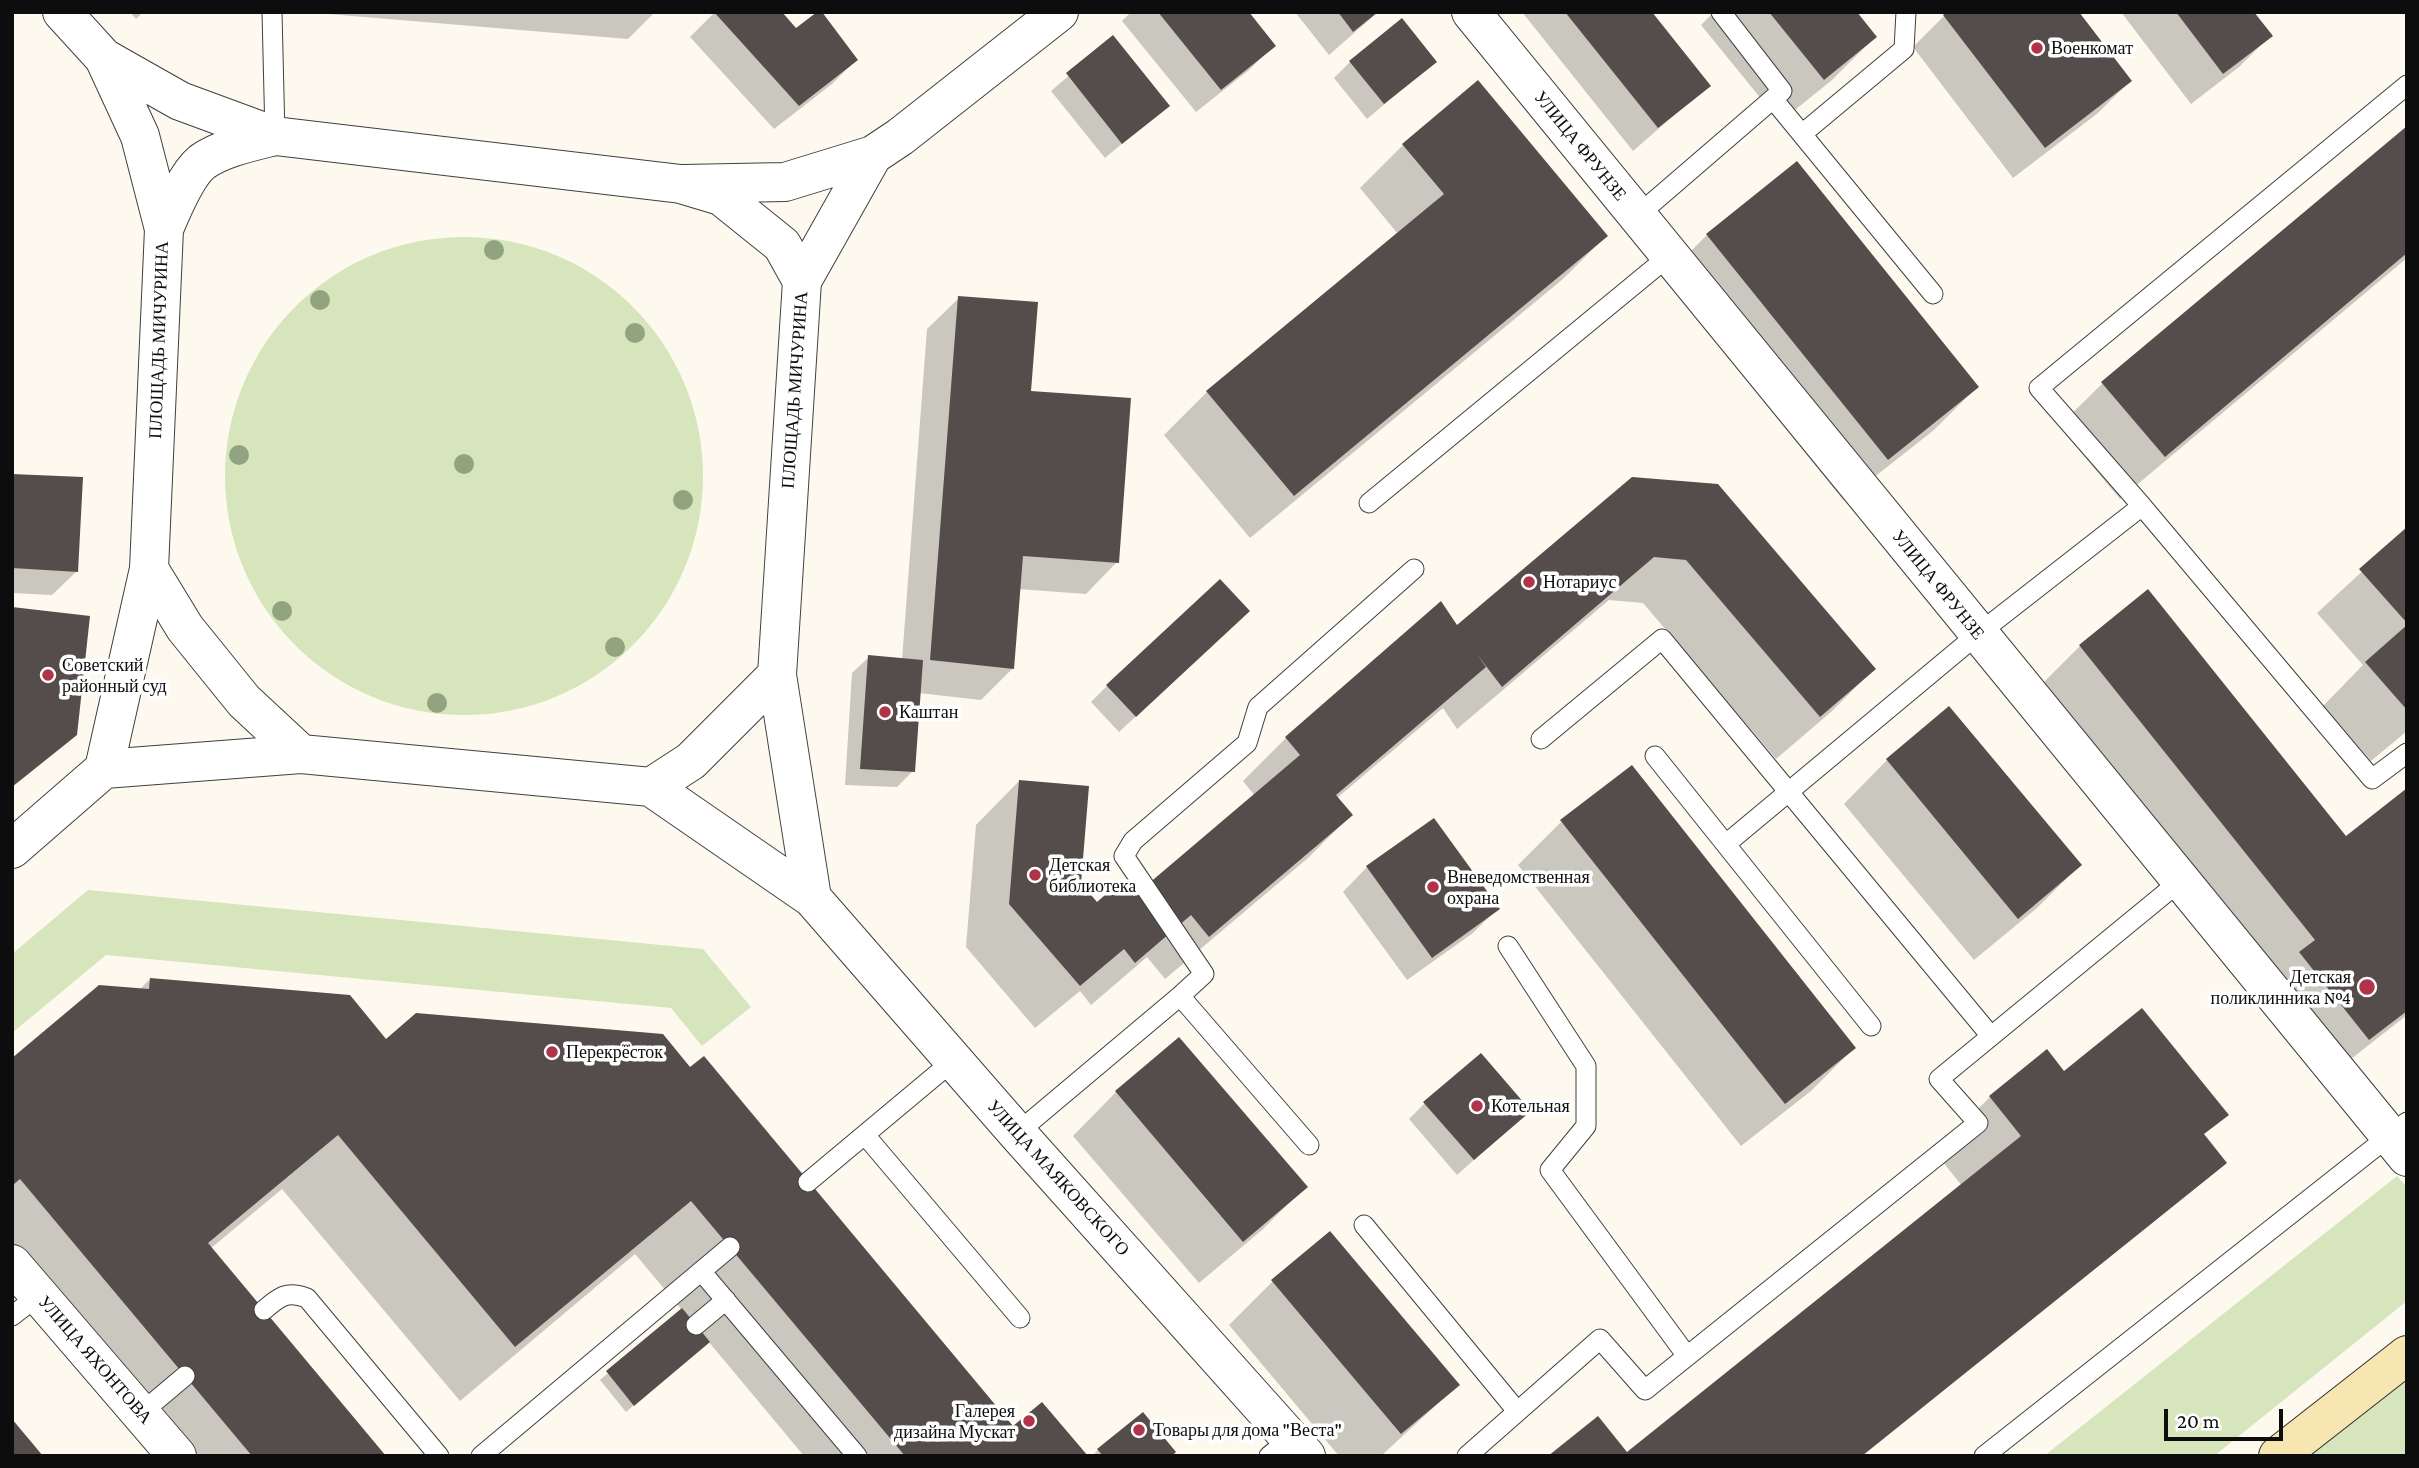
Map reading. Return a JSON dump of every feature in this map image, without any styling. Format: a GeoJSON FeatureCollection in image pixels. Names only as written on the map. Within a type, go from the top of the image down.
{"type":"FeatureCollection","features":[{"type":"Feature","properties":{"kind":"main road"},"geometry":{"type":"LineString","coordinates":[[2278,1456],[2407,1355]]}},
{"type":"Feature","properties":{"kind":"street"},"geometry":{"type":"LineString","coordinates":[[62,12],[104,58],[140,136],[164,229]]}},
{"type":"Feature","properties":{"kind":"street"},"geometry":{"type":"LineString","coordinates":[[681,184],[785,182],[873,155],[900,137],[1059,12]]}},
{"type":"Feature","properties":{"kind":"street","name":"УЛИЦА ФРУНЗЕ"},"geometry":{"type":"LineString","coordinates":[[1471,12],[2179,882],[2401,1138]]}},
{"type":"Feature","properties":{"kind":"street"},"geometry":{"type":"LineString","coordinates":[[104,58],[180,101],[275,136]]}},
{"type":"Feature","properties":{"kind":"street","name":"ПЛОЩАДЬ МИЧУРИНА"},"geometry":{"type":"LineString","coordinates":[[104,769],[149,569],[164,229],[178,197],[201,163],[243,144],[275,136],[681,184],[722,196],[782,245],[802,281],[777,675]]}},
{"type":"Feature","properties":{"kind":"street"},"geometry":{"type":"LineString","coordinates":[[802,281],[873,155]]}},
{"type":"Feature","properties":{"kind":"street"},"geometry":{"type":"LineString","coordinates":[[149,569],[185,628],[244,701],[301,754]]}},
{"type":"Feature","properties":{"kind":"street"},"geometry":{"type":"LineString","coordinates":[[12,849],[104,769],[301,754],[651,787],[691,761],[777,675]]}},
{"type":"Feature","properties":{"kind":"street"},"geometry":{"type":"LineString","coordinates":[[777,675],[812,898]]}},
{"type":"Feature","properties":{"kind":"street","name":"УЛИЦА МАЯКОВСКОГО"},"geometry":{"type":"LineString","coordinates":[[651,787],[812,898],[1289,1450]]}},
{"type":"Feature","properties":{"kind":"street","name":"УЛИЦА ЯХОНТОВА"},"geometry":{"type":"LineString","coordinates":[[12,1264],[26,1305],[141,1413],[177,1456]]}},
{"type":"Feature","properties":{"kind":"lane"},"geometry":{"type":"LineString","coordinates":[[272,12],[275,136]]}},
{"type":"Feature","properties":{"kind":"lane"},"geometry":{"type":"LineString","coordinates":[[1637,216],[1782,91],[1721,12]]}},
{"type":"Feature","properties":{"kind":"lane"},"geometry":{"type":"LineString","coordinates":[[1802,134],[1904,49],[1906,12]]}},
{"type":"Feature","properties":{"kind":"lane"},"geometry":{"type":"LineString","coordinates":[[2407,85],[2039,388],[2372,779],[2407,753]]}},
{"type":"Feature","properties":{"kind":"lane"},"geometry":{"type":"LineString","coordinates":[[1773,99],[1933,295]]}},
{"type":"Feature","properties":{"kind":"lane"},"geometry":{"type":"LineString","coordinates":[[1368,503],[1670,256]]}},
{"type":"Feature","properties":{"kind":"lane"},"geometry":{"type":"LineString","coordinates":[[1726,844],[1978,634],[2142,506]]}},
{"type":"Feature","properties":{"kind":"lane"},"geometry":{"type":"LineString","coordinates":[[1017,1133],[1204,974],[1124,856],[1133,841],[1247,743],[1258,707],[1414,569]]}},
{"type":"Feature","properties":{"kind":"lane"},"geometry":{"type":"LineString","coordinates":[[1541,739],[1662,639],[1990,1035]]}},
{"type":"Feature","properties":{"kind":"lane"},"geometry":{"type":"LineString","coordinates":[[1655,756],[1871,1026]]}},
{"type":"Feature","properties":{"kind":"lane"},"geometry":{"type":"LineString","coordinates":[[1467,1456],[1600,1339],[1645,1390],[1978,1123],[1939,1079],[2179,882]]}},
{"type":"Feature","properties":{"kind":"lane"},"geometry":{"type":"LineString","coordinates":[[1508,946],[1586,1066],[1586,1126],[1550,1170],[1687,1356]]}},
{"type":"Feature","properties":{"kind":"lane"},"geometry":{"type":"LineString","coordinates":[[1180,996],[1309,1145]]}},
{"type":"Feature","properties":{"kind":"lane"},"geometry":{"type":"LineString","coordinates":[[808,1182],[954,1060]]}},
{"type":"Feature","properties":{"kind":"lane"},"geometry":{"type":"LineString","coordinates":[[865,1135],[1020,1318]]}},
{"type":"Feature","properties":{"kind":"lane"},"geometry":{"type":"LineString","coordinates":[[1984,1456],[2401,1138]]}},
{"type":"Feature","properties":{"kind":"lane"},"geometry":{"type":"LineString","coordinates":[[1364,1225],[1517,1412]]}},
{"type":"Feature","properties":{"kind":"lane"},"geometry":{"type":"LineString","coordinates":[[481,1456],[730,1247]]}},
{"type":"Feature","properties":{"kind":"lane"},"geometry":{"type":"LineString","coordinates":[[701,1271],[856,1456]]}},
{"type":"Feature","properties":{"kind":"lane"},"geometry":{"type":"LineString","coordinates":[[264,1310],[281,1295],[294,1293],[307,1298],[439,1456]]}},
{"type":"Feature","properties":{"kind":"lane"},"geometry":{"type":"LineString","coordinates":[[696,1325],[726,1300]]}},
{"type":"Feature","properties":{"kind":"lane"},"geometry":{"type":"LineString","coordinates":[[141,1413],[185,1376]]}},
{"type":"Feature","properties":{"kind":"green space"},"geometry":{"type":"Polygon","coordinates":[[[464,237],[511,242],[555,255],[597,278],[633,307],[662,343],[685,385],[698,429],[703,476],[698,523],[685,567],[662,609],[633,645],[597,674],[555,697],[511,710],[464,715],[417,710],[373,697],[331,674],[295,645],[266,609],[243,567],[230,523],[225,476],[230,429],[243,385],[266,343],[295,307],[331,278],[373,255],[417,242],[464,237]]]}},
{"type":"Feature","properties":{"kind":"green space"},"geometry":{"type":"Polygon","coordinates":[[[88,890],[703,949],[751,1007],[702,1046],[671,1008],[106,955],[12,1033],[12,954],[88,890]]]}},
{"type":"Feature","properties":{"kind":"green space"},"geometry":{"type":"Polygon","coordinates":[[[2397,1176],[2407,1187],[2407,1301],[2214,1456],[2044,1456],[2397,1176]]]}},
{"type":"Feature","properties":{"kind":"green space"},"geometry":{"type":"Polygon","coordinates":[[[2407,1373],[2407,1456],[2303,1456],[2407,1373]]]}},
{"type":"Feature","properties":{"kind":"building"},"geometry":{"type":"Polygon","coordinates":[[[714,12],[782,12],[796,28],[817,12],[822,12],[858,60],[799,106],[714,12]]]}},
{"type":"Feature","properties":{"kind":"building"},"geometry":{"type":"Polygon","coordinates":[[[1158,12],[1249,12],[1276,46],[1221,90],[1158,12]]]}},
{"type":"Feature","properties":{"kind":"building"},"geometry":{"type":"Polygon","coordinates":[[[1338,12],[1378,12],[1353,32],[1338,12]]]}},
{"type":"Feature","properties":{"kind":"building"},"geometry":{"type":"Polygon","coordinates":[[[1565,12],[1652,12],[1711,86],[1658,128],[1565,12]]]}},
{"type":"Feature","properties":{"kind":"building"},"geometry":{"type":"Polygon","coordinates":[[[1769,12],[1857,12],[1877,37],[1824,80],[1769,12]]]}},
{"type":"Feature","properties":{"kind":"building","name":"Военкомат"},"geometry":{"type":"Polygon","coordinates":[[[1946,12],[2079,12],[2132,81],[2045,148],[1943,15],[1946,12]]]}},
{"type":"Feature","properties":{"kind":"building","name":"Военкомат"},"geometry":{"type":"Polygon","coordinates":[[[2176,12],[2254,12],[2273,36],[2223,74],[2176,12]]]}},
{"type":"Feature","properties":{"kind":"building"},"geometry":{"type":"Polygon","coordinates":[[[1402,18],[1437,62],[1384,104],[1349,61],[1402,18]]]}},
{"type":"Feature","properties":{"kind":"building"},"geometry":{"type":"Polygon","coordinates":[[[1113,35],[1170,106],[1122,144],[1066,73],[1113,35]]]}},
{"type":"Feature","properties":{"kind":"building"},"geometry":{"type":"Polygon","coordinates":[[[1478,80],[1608,236],[1294,496],[1206,391],[1444,194],[1402,144],[1478,80]]]}},
{"type":"Feature","properties":{"kind":"building"},"geometry":{"type":"Polygon","coordinates":[[[2407,126],[2407,253],[2165,457],[2101,382],[2407,126]]]}},
{"type":"Feature","properties":{"kind":"building"},"geometry":{"type":"Polygon","coordinates":[[[1797,161],[1979,387],[1888,460],[1706,234],[1797,161]]]}},
{"type":"Feature","properties":{"kind":"building"},"geometry":{"type":"Polygon","coordinates":[[[958,296],[1038,302],[1031,391],[1131,398],[1119,563],[1023,556],[1014,669],[930,660],[958,296]]]}},
{"type":"Feature","properties":{"kind":"building"},"geometry":{"type":"Polygon","coordinates":[[[12,474],[83,477],[78,572],[12,568],[12,474]]]}},
{"type":"Feature","properties":{"kind":"building"},"geometry":{"type":"Polygon","coordinates":[[[1632,477],[1718,484],[1876,669],[1820,717],[1686,560],[1654,557],[1502,687],[1476,653],[1486,667],[1336,795],[1353,815],[1209,937],[1191,915],[1135,963],[1124,949],[1080,986],[1009,904],[1019,780],[1089,786],[1081,883],[1097,902],[1121,881],[1134,896],[1300,755],[1285,737],[1441,601],[1457,625],[1632,477]]]}},
{"type":"Feature","properties":{"kind":"building"},"geometry":{"type":"Polygon","coordinates":[[[2407,527],[2407,623],[2359,569],[2407,527]]]}},
{"type":"Feature","properties":{"kind":"building"},"geometry":{"type":"Polygon","coordinates":[[[1220,579],[1250,611],[1136,717],[1106,685],[1220,579]]]}},
{"type":"Feature","properties":{"kind":"building"},"geometry":{"type":"Polygon","coordinates":[[[2148,589],[2346,836],[2407,788],[2407,1011],[2369,1040],[2299,952],[2315,940],[2079,645],[2148,589]]]}},
{"type":"Feature","properties":{"kind":"building","name":"Советский районный суд"},"geometry":{"type":"Polygon","coordinates":[[[12,607],[90,616],[77,735],[12,787],[12,607]]]}},
{"type":"Feature","properties":{"kind":"building"},"geometry":{"type":"Polygon","coordinates":[[[2407,625],[2407,710],[2365,662],[2407,625]]]}},
{"type":"Feature","properties":{"kind":"building"},"geometry":{"type":"Polygon","coordinates":[[[868,655],[923,660],[915,772],[860,769],[868,655]]]}},
{"type":"Feature","properties":{"kind":"building"},"geometry":{"type":"Polygon","coordinates":[[[1949,706],[2082,865],[2018,919],[1886,759],[1949,706]]]}},
{"type":"Feature","properties":{"kind":"building"},"geometry":{"type":"Polygon","coordinates":[[[1632,765],[1856,1048],[1785,1104],[1560,820],[1632,765]]]}},
{"type":"Feature","properties":{"kind":"building","name":"Вневедомственная охрана"},"geometry":{"type":"Polygon","coordinates":[[[1434,818],[1500,909],[1432,958],[1366,866],[1434,818]]]}},
{"type":"Feature","properties":{"kind":"building"},"geometry":{"type":"Polygon","coordinates":[[[150,978],[350,995],[386,1039],[416,1013],[663,1034],[690,1067],[704,1056],[1013,1426],[1042,1402],[1088,1456],[905,1456],[691,1201],[515,1347],[338,1135],[208,1243],[386,1456],[252,1456],[20,1179],[14,1184],[12,1182],[12,1058],[99,985],[149,989],[150,978]]]}},
{"type":"Feature","properties":{"kind":"building"},"geometry":{"type":"Polygon","coordinates":[[[2142,1008],[2229,1115],[2204,1134],[2227,1163],[1862,1456],[1548,1456],[1598,1416],[1627,1452],[2021,1136],[1989,1096],[2047,1049],[2064,1071],[2142,1008]]]}},
{"type":"Feature","properties":{"kind":"building"},"geometry":{"type":"Polygon","coordinates":[[[1179,1037],[1308,1187],[1243,1242],[1115,1091],[1179,1037]]]}},
{"type":"Feature","properties":{"kind":"building","name":"Котельная"},"geometry":{"type":"Polygon","coordinates":[[[1481,1053],[1531,1111],[1474,1160],[1423,1102],[1481,1053]]]}},
{"type":"Feature","properties":{"kind":"building"},"geometry":{"type":"Polygon","coordinates":[[[1330,1231],[1460,1385],[1401,1434],[1271,1280],[1330,1231]]]}},
{"type":"Feature","properties":{"kind":"building"},"geometry":{"type":"Polygon","coordinates":[[[682,1308],[710,1342],[634,1406],[606,1371],[682,1308]]]}},
{"type":"Feature","properties":{"kind":"building","name":"Товары для дома \"Веста\""},"geometry":{"type":"Polygon","coordinates":[[[1143,1412],[1176,1452],[1172,1456],[1103,1456],[1097,1449],[1143,1412]]]}},
{"type":"Feature","properties":{"kind":"building"},"geometry":{"type":"Polygon","coordinates":[[[12,1419],[43,1456],[12,1456],[12,1419]]]}},
{"type":"Feature","properties":{"kind":"place","name":"Военкомат"},"geometry":{"type":"Point","coordinates":[2037,48]}},
{"type":"Feature","properties":{"kind":"place","name":"Нотариус"},"geometry":{"type":"Point","coordinates":[1529,582]}},
{"type":"Feature","properties":{"kind":"place","name":"Советский районный суд"},"geometry":{"type":"Point","coordinates":[48,675]}},
{"type":"Feature","properties":{"kind":"place","name":"Каштан"},"geometry":{"type":"Point","coordinates":[885,712]}},
{"type":"Feature","properties":{"kind":"place","name":"Детская библиотека"},"geometry":{"type":"Point","coordinates":[1035,875]}},
{"type":"Feature","properties":{"kind":"place","name":"Вневедомственная охрана"},"geometry":{"type":"Point","coordinates":[1433,887]}},
{"type":"Feature","properties":{"kind":"place","name":"Детская поликлинника №4"},"geometry":{"type":"Point","coordinates":[2367,987]}},
{"type":"Feature","properties":{"kind":"place","name":"Перекрёсток"},"geometry":{"type":"Point","coordinates":[552,1052]}},
{"type":"Feature","properties":{"kind":"place","name":"Котельная"},"geometry":{"type":"Point","coordinates":[1477,1106]}},
{"type":"Feature","properties":{"kind":"place","name":"Галерея дизайна Мускат"},"geometry":{"type":"Point","coordinates":[1029,1421]}},
{"type":"Feature","properties":{"kind":"place","name":"Товары для дома \"Веста\""},"geometry":{"type":"Point","coordinates":[1139,1430]}}]}
